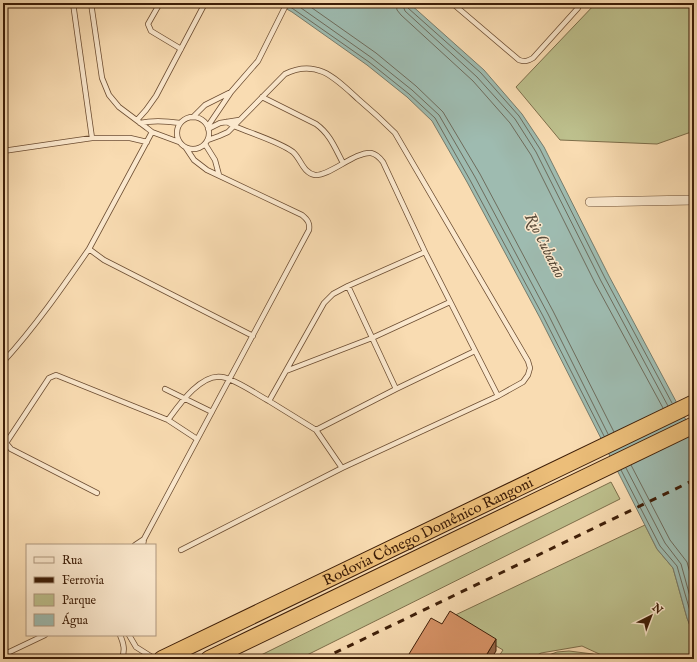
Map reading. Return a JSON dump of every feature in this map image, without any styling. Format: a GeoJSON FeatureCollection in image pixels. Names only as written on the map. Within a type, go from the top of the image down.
{"type":"FeatureCollection","features":[{"type":"Feature","properties":{"kind":"highway"},"geometry":{"type":"LineString","coordinates":[[584,456],[694,396]]}},
{"type":"Feature","properties":{"kind":"highway","name":"Rodovia Cônego Domênico Rangoni"},"geometry":{"type":"LineString","coordinates":[[162,659],[694,403]]}},
{"type":"Feature","properties":{"kind":"highway","name":"Rodovia Cônego Domênico Rangoni"},"geometry":{"type":"LineString","coordinates":[[209,659],[694,425]]}},
{"type":"Feature","properties":{"kind":"highway"},"geometry":{"type":"LineString","coordinates":[[600,471],[694,435]]}},
{"type":"Feature","properties":{"kind":"street"},"geometry":{"type":"LineString","coordinates":[[590,202],[694,200]]}},
{"type":"Feature","properties":{"kind":"lane"},"geometry":{"type":"LineString","coordinates":[[73,3],[92,138]]}},
{"type":"Feature","properties":{"kind":"lane"},"geometry":{"type":"LineString","coordinates":[[91,3],[102,78],[109,95],[119,107],[152,132],[179,142],[186,148],[194,160],[206,170],[302,215],[310,224],[309,230],[142,544]]}},
{"type":"Feature","properties":{"kind":"lane"},"geometry":{"type":"LineString","coordinates":[[160,3],[148,24],[149,28],[151,31],[181,49]]}},
{"type":"Feature","properties":{"kind":"lane"},"geometry":{"type":"LineString","coordinates":[[138,122],[156,96],[203,7],[202,3]]}},
{"type":"Feature","properties":{"kind":"lane"},"geometry":{"type":"LineString","coordinates":[[208,128],[231,92],[258,61],[287,3]]}},
{"type":"Feature","properties":{"kind":"lane"},"geometry":{"type":"LineString","coordinates":[[452,3],[519,60],[524,62],[533,58],[578,8],[580,3]]}},
{"type":"Feature","properties":{"kind":"lane"},"geometry":{"type":"LineString","coordinates":[[181,550],[342,468],[498,396],[523,382],[528,375],[530,368],[528,361],[394,133],[334,77],[320,70],[306,68],[285,74],[234,126],[219,136],[206,142],[200,148],[193,150],[186,148]]}},
{"type":"Feature","properties":{"kind":"lane"},"geometry":{"type":"LineString","coordinates":[[179,142],[176,132],[180,123],[193,117],[205,105],[231,92]]}},
{"type":"Feature","properties":{"kind":"lane"},"geometry":{"type":"LineString","coordinates":[[262,97],[316,124],[324,130],[330,138],[343,163]]}},
{"type":"Feature","properties":{"kind":"lane"},"geometry":{"type":"LineString","coordinates":[[193,117],[202,120],[208,128],[209,134],[206,142],[216,160],[219,175]]}},
{"type":"Feature","properties":{"kind":"lane"},"geometry":{"type":"LineString","coordinates":[[138,122],[163,120],[180,123]]}},
{"type":"Feature","properties":{"kind":"lane"},"geometry":{"type":"LineString","coordinates":[[208,128],[220,123],[239,120]]}},
{"type":"Feature","properties":{"kind":"lane"},"geometry":{"type":"LineString","coordinates":[[226,122],[285,147],[293,152],[310,174],[316,176],[364,154],[370,153],[377,156],[383,162],[425,252],[498,396]]}},
{"type":"Feature","properties":{"kind":"lane"},"geometry":{"type":"LineString","coordinates":[[3,362],[18,346],[89,249],[152,132]]}},
{"type":"Feature","properties":{"kind":"lane"},"geometry":{"type":"LineString","coordinates":[[3,151],[92,138],[130,138],[147,142]]}},
{"type":"Feature","properties":{"kind":"lane"},"geometry":{"type":"LineString","coordinates":[[89,249],[104,260],[253,336]]}},
{"type":"Feature","properties":{"kind":"lane"},"geometry":{"type":"LineString","coordinates":[[269,401],[324,303],[333,294],[425,252]]}},
{"type":"Feature","properties":{"kind":"lane"},"geometry":{"type":"LineString","coordinates":[[348,286],[396,389]]}},
{"type":"Feature","properties":{"kind":"lane"},"geometry":{"type":"LineString","coordinates":[[286,372],[372,338],[450,302]]}},
{"type":"Feature","properties":{"kind":"lane"},"geometry":{"type":"LineString","coordinates":[[316,430],[475,351]]}},
{"type":"Feature","properties":{"kind":"lane"},"geometry":{"type":"LineString","coordinates":[[97,493],[11,449],[6,443],[49,378],[56,375],[168,420],[197,439]]}},
{"type":"Feature","properties":{"kind":"lane"},"geometry":{"type":"LineString","coordinates":[[168,420],[184,398],[204,381],[212,377],[221,376],[230,379],[269,401],[316,430],[342,468]]}},
{"type":"Feature","properties":{"kind":"lane"},"geometry":{"type":"LineString","coordinates":[[165,389],[212,412]]}},
{"type":"Feature","properties":{"kind":"lane"},"geometry":{"type":"LineString","coordinates":[[136,544],[144,539]]}},
{"type":"Feature","properties":{"kind":"lane"},"geometry":{"type":"LineString","coordinates":[[3,656],[43,636]]}},
{"type":"Feature","properties":{"kind":"lane"},"geometry":{"type":"LineString","coordinates":[[120,636],[124,644],[125,652],[122,659]]}},
{"type":"Feature","properties":{"kind":"lane"},"geometry":{"type":"LineString","coordinates":[[130,636],[136,647],[155,659]]}},
{"type":"Feature","properties":{"kind":"green space"},"geometry":{"type":"Polygon","coordinates":[[[596,3],[694,3],[694,131],[657,144],[560,140],[516,87],[596,3]]]}},
{"type":"Feature","properties":{"kind":"green space"},"geometry":{"type":"Polygon","coordinates":[[[611,482],[620,499],[299,659],[253,659],[611,482]]]}},
{"type":"Feature","properties":{"kind":"green space"},"geometry":{"type":"Polygon","coordinates":[[[645,525],[657,549],[673,568],[687,618],[694,635],[694,659],[610,659],[582,646],[541,653],[530,659],[497,659],[503,650],[449,618],[645,525]]]}},
{"type":"Feature","properties":{"kind":"green space"},"geometry":{"type":"Polygon","coordinates":[[[569,651],[593,654],[604,659],[538,659],[557,652],[569,651]]]}},
{"type":"Feature","properties":{"kind":"water","name":"Rio Cubatão"},"geometry":{"type":"Polygon","coordinates":[[[276,3],[409,3],[484,70],[522,114],[544,147],[609,276],[694,435],[694,636],[687,618],[673,568],[657,549],[540,318],[467,182],[432,121],[407,97],[367,65],[292,12],[276,3]]]}},
{"type":"Feature","properties":{"kind":"building"},"geometry":{"type":"Polygon","coordinates":[[[450,611],[496,639],[484,659],[406,659],[431,618],[442,624],[450,611]]]}},
{"type":"Feature","properties":{"kind":"railway"},"geometry":{"type":"LineString","coordinates":[[322,659],[694,480]]}}]}
